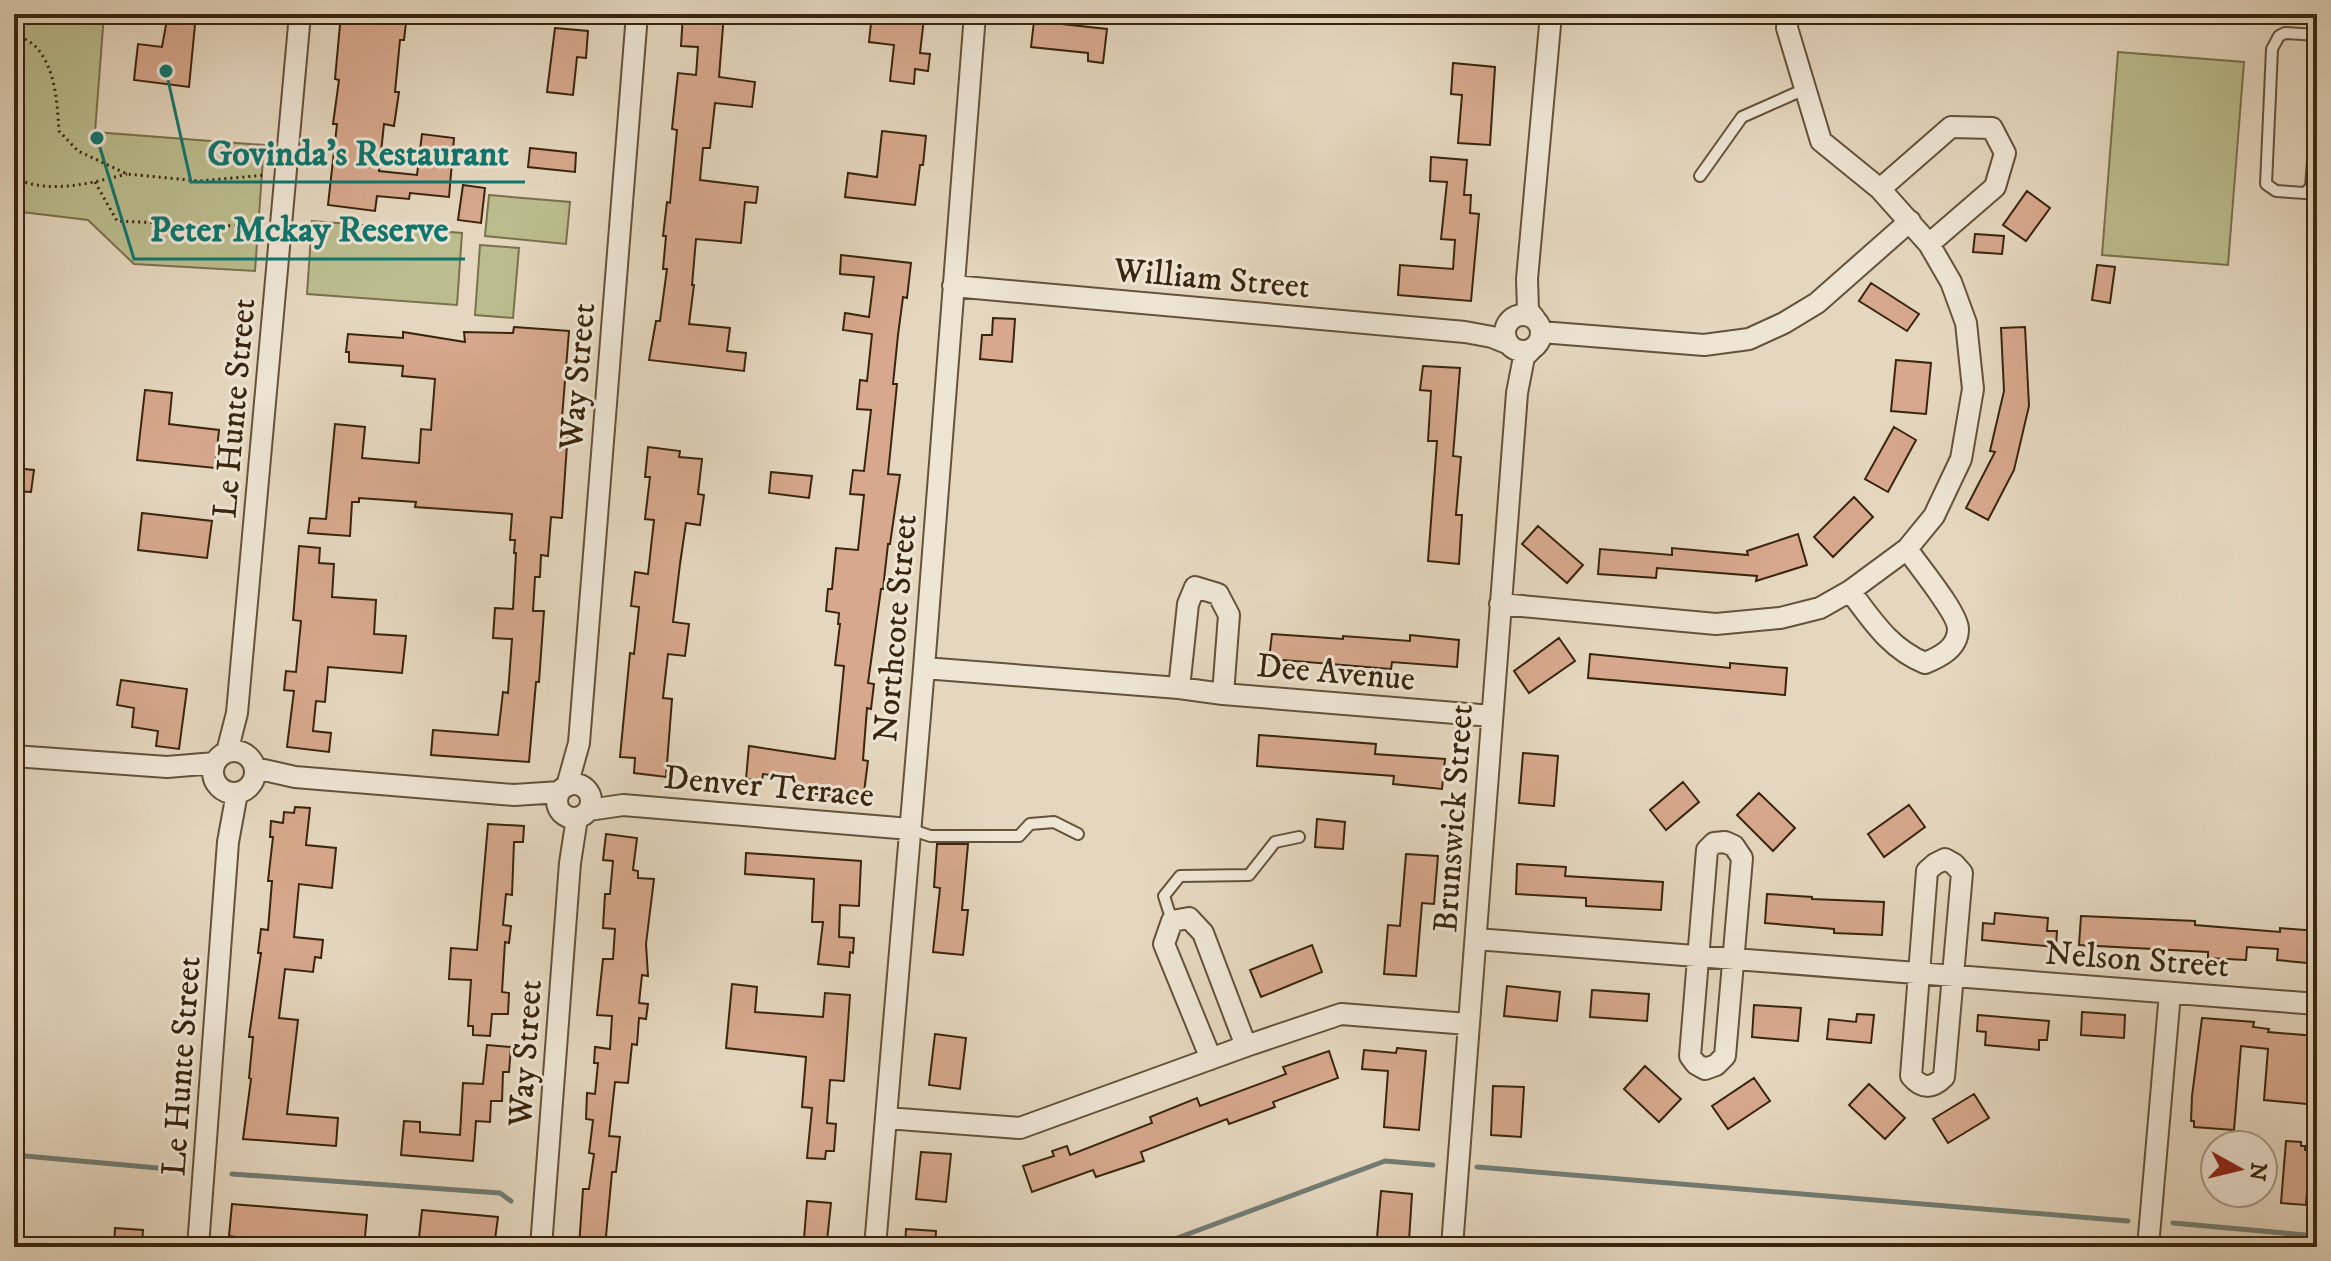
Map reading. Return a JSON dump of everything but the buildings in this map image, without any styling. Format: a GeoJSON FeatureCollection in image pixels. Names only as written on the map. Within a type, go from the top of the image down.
{"type":"FeatureCollection","features":[{"type":"Feature","properties":{"kind":"street","name":"Le Hunte Street"},"geometry":{"type":"LineString","coordinates":[[198,1247],[237,713],[300,14]]}},
{"type":"Feature","properties":{"kind":"street","name":"Way Street"},"geometry":{"type":"LineString","coordinates":[[541,1247],[637,14]]}},
{"type":"Feature","properties":{"kind":"street","name":"Northcote Street"},"geometry":{"type":"LineString","coordinates":[[875,1247],[975,14]]}},
{"type":"Feature","properties":{"kind":"street","name":"Brunswick Street"},"geometry":{"type":"LineString","coordinates":[[1452,1247],[1500,604],[1517,393],[1527,327],[1527,279],[1551,14]]}},
{"type":"Feature","properties":{"kind":"street"},"geometry":{"type":"LineString","coordinates":[[1500,604],[1716,624],[1793,615],[1820,608],[1850,591],[1907,549],[1934,516],[1961,459],[1973,389],[1966,323],[1951,282],[1929,244],[1880,189],[1821,141],[1787,28],[1788,14]]}},
{"type":"Feature","properties":{"kind":"street"},"geometry":{"type":"LineString","coordinates":[[1880,189],[1951,127],[1992,128],[2005,153],[1995,187],[1929,244]]}},
{"type":"Feature","properties":{"kind":"street","name":"William Street"},"geometry":{"type":"LineString","coordinates":[[1465,332],[1527,327],[1704,345],[1749,339],[1817,303],[1910,221]]}},
{"type":"Feature","properties":{"kind":"street","name":"William Street"},"geometry":{"type":"LineString","coordinates":[[953,286],[1465,332],[1486,336],[1522,351],[1527,327]]}},
{"type":"Feature","properties":{"kind":"street","name":"Brunswick Street"},"geometry":{"type":"LineString","coordinates":[[1510,346],[1517,393]]}},
{"type":"Feature","properties":{"kind":"street"},"geometry":{"type":"LineString","coordinates":[[1850,591],[1888,641],[1910,657],[1925,663],[1940,657],[1953,646],[1958,628],[1951,611],[1907,549]]}},
{"type":"Feature","properties":{"kind":"street","name":"Dee Avenue"},"geometry":{"type":"LineString","coordinates":[[1179,688],[1188,604],[1195,587],[1218,594],[1229,615],[1223,694]]}},
{"type":"Feature","properties":{"kind":"street","name":"Dee Avenue"},"geometry":{"type":"LineString","coordinates":[[924,668],[1492,716]]}},
{"type":"Feature","properties":{"kind":"street","name":"Denver Terrace"},"geometry":{"type":"LineString","coordinates":[[14,756],[910,829]]}},
{"type":"Feature","properties":{"kind":"street"},"geometry":{"type":"LineString","coordinates":[[1725,842],[1734,846],[1742,858],[1733,959],[1725,1056],[1716,1065],[1705,1069],[1690,1056],[1707,850],[1714,843],[1725,842]]}},
{"type":"Feature","properties":{"kind":"street"},"geometry":{"type":"LineString","coordinates":[[1945,859],[1962,873],[1953,976],[1944,1077],[1936,1085],[1926,1086],[1911,1076],[1927,871],[1945,859]]}},
{"type":"Feature","properties":{"kind":"street"},"geometry":{"type":"LineString","coordinates":[[1211,1059],[1164,944],[1172,921],[1189,918],[1203,933],[1246,1046]]}},
{"type":"Feature","properties":{"kind":"street","name":"Nelson Street"},"geometry":{"type":"LineString","coordinates":[[1476,939],[2317,1004]]}},
{"type":"Feature","properties":{"kind":"street"},"geometry":{"type":"LineString","coordinates":[[2148,1247],[2170,993]]}},
{"type":"Feature","properties":{"kind":"street"},"geometry":{"type":"LineString","coordinates":[[886,1118],[1020,1128],[1341,1014],[1468,1024]]}},
{"type":"Feature","properties":{"kind":"lane"},"geometry":{"type":"LineString","coordinates":[[2317,35],[2285,33],[2279,36],[2272,49],[2266,184],[2276,191],[2305,193],[2311,187],[2317,107]]}},
{"type":"Feature","properties":{"kind":"lane"},"geometry":{"type":"LineString","coordinates":[[1700,176],[1742,117],[1805,89]]}},
{"type":"Feature","properties":{"kind":"lane"},"geometry":{"type":"LineString","coordinates":[[910,829],[930,836],[1019,836],[1030,824],[1054,822],[1078,834]]}},
{"type":"Feature","properties":{"kind":"lane"},"geometry":{"type":"LineString","coordinates":[[1172,921],[1164,896],[1180,876],[1249,875],[1275,842],[1299,837]]}},
{"type":"Feature","properties":{"kind":"path"},"geometry":{"type":"LineString","coordinates":[[14,34],[34,45],[48,66],[57,99],[59,131],[78,151],[127,174]]}},
{"type":"Feature","properties":{"kind":"path"},"geometry":{"type":"LineString","coordinates":[[14,178],[49,187],[74,187],[127,174],[199,181],[266,175]]}},
{"type":"Feature","properties":{"kind":"path"},"geometry":{"type":"LineString","coordinates":[[95,182],[117,221],[261,227]]}},
{"type":"Feature","properties":{"kind":"green space"},"geometry":{"type":"Polygon","coordinates":[[[14,14],[104,14],[95,132],[264,145],[255,271],[134,264],[88,220],[14,211],[14,14]]]}},
{"type":"Feature","properties":{"kind":"green space"},"geometry":{"type":"Polygon","coordinates":[[[2118,52],[2244,62],[2228,265],[2102,255],[2118,52]]]}},
{"type":"Feature","properties":{"kind":"green space"},"geometry":{"type":"Polygon","coordinates":[[[489,195],[570,202],[566,244],[485,236],[489,195]]]}},
{"type":"Feature","properties":{"kind":"green space"},"geometry":{"type":"Polygon","coordinates":[[[312,221],[462,233],[457,305],[307,294],[312,221]]]}},
{"type":"Feature","properties":{"kind":"green space"},"geometry":{"type":"Polygon","coordinates":[[[480,245],[519,248],[513,318],[475,315],[480,245]]]}},
{"type":"Feature","properties":{"kind":"waterway"},"geometry":{"type":"LineString","coordinates":[[14,1155],[180,1170]]}},
{"type":"Feature","properties":{"kind":"waterway"},"geometry":{"type":"LineString","coordinates":[[1153,1247],[1385,1161],[1433,1165]]}},
{"type":"Feature","properties":{"kind":"waterway"},"geometry":{"type":"LineString","coordinates":[[1477,1167],[2128,1221]]}},
{"type":"Feature","properties":{"kind":"waterway"},"geometry":{"type":"LineString","coordinates":[[232,1174],[500,1193],[511,1201]]}},
{"type":"Feature","properties":{"kind":"waterway"},"geometry":{"type":"LineString","coordinates":[[2173,1223],[2317,1236]]}},
{"type":"Feature","properties":{"kind":"place","name":"Govinda's Restaurant"},"geometry":{"type":"Point","coordinates":[166,71]}},
{"type":"Feature","properties":{"kind":"place","name":"Peter Mckay Reserve"},"geometry":{"type":"Point","coordinates":[97,138]}}]}
